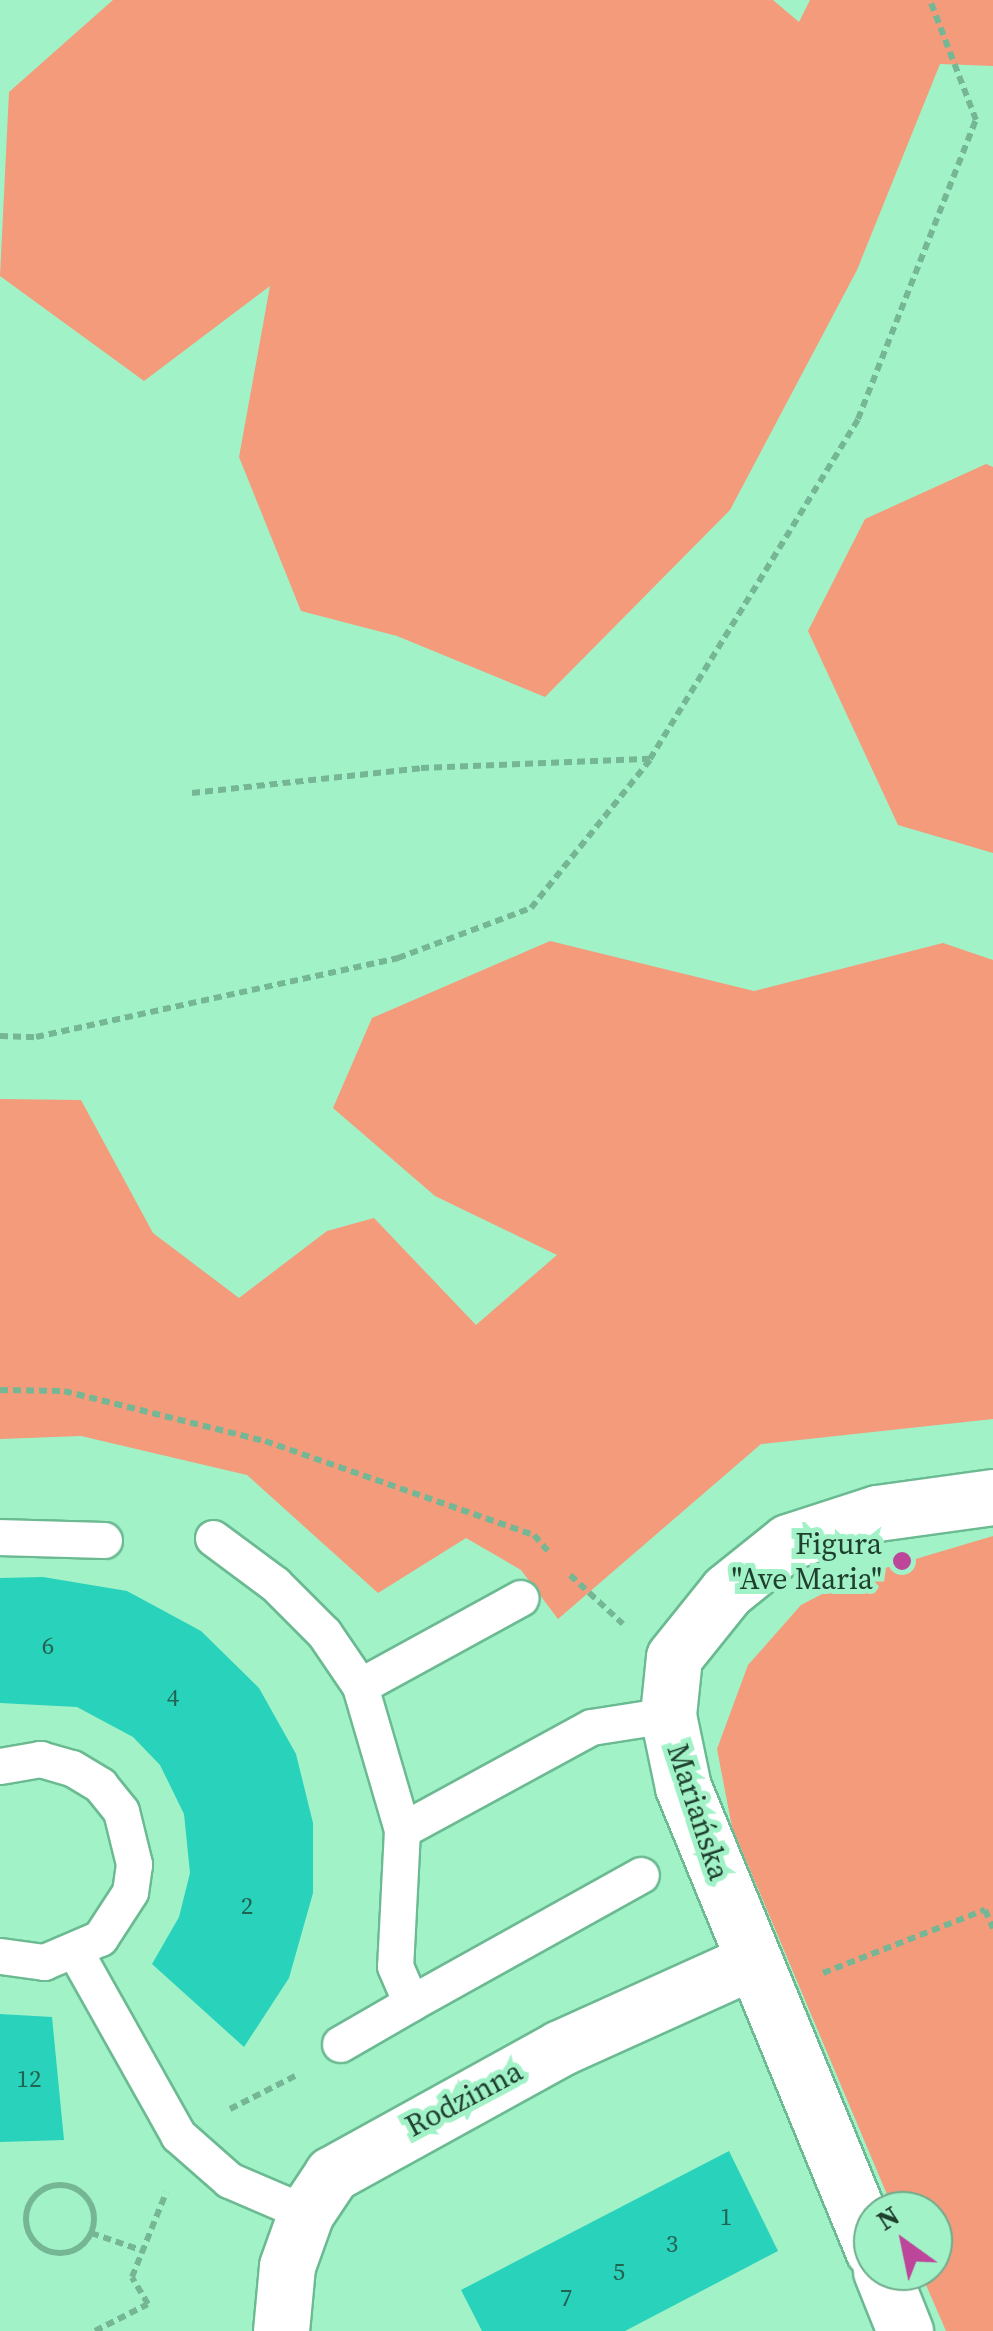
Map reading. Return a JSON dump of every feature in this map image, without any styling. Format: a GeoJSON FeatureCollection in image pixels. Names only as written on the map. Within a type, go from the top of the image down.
{"type":"FeatureCollection","features":[{"type":"Feature","properties":{"kind":"street"},"geometry":{"type":"LineString","coordinates":[[674,1658],[727,1591],[788,1542],[877,1512],[993,1498]]}},
{"type":"Feature","properties":{"kind":"street","name":"Mariańska"},"geometry":{"type":"LineString","coordinates":[[674,1658],[668,1716],[683,1786],[853,2202]]}},
{"type":"Feature","properties":{"kind":"street","name":"Rodzinna"},"geometry":{"type":"LineString","coordinates":[[281,2331],[288,2266],[306,2213],[332,2174],[394,2136],[560,2048],[760,1979]]}},
{"type":"Feature","properties":{"kind":"street"},"geometry":{"type":"LineString","coordinates":[[889,2291],[905,2331]]}},
{"type":"Feature","properties":{"kind":"lane"},"geometry":{"type":"LineString","coordinates":[[0,1536],[104,1540]]}},
{"type":"Feature","properties":{"kind":"lane"},"geometry":{"type":"LineString","coordinates":[[213,1538],[275,1584],[324,1633],[360,1686],[402,1830],[394,1966],[411,2003]]}},
{"type":"Feature","properties":{"kind":"lane"},"geometry":{"type":"LineString","coordinates":[[360,1686],[521,1598]]}},
{"type":"Feature","properties":{"kind":"lane"},"geometry":{"type":"LineString","coordinates":[[402,1830],[591,1728],[668,1716]]}},
{"type":"Feature","properties":{"kind":"lane"},"geometry":{"type":"LineString","coordinates":[[0,1766],[40,1760],[72,1768],[100,1785],[126,1824],[134,1864],[130,1892],[109,1927],[76,1953],[44,1962],[0,1956]]}},
{"type":"Feature","properties":{"kind":"lane"},"geometry":{"type":"LineString","coordinates":[[340,2044],[641,1875]]}},
{"type":"Feature","properties":{"kind":"lane"},"geometry":{"type":"LineString","coordinates":[[76,1953],[178,2135],[229,2180],[306,2213]]}},
{"type":"Feature","properties":{"kind":"path"},"geometry":{"type":"LineString","coordinates":[[0,1036],[36,1037],[398,958],[531,908],[650,759],[858,419],[976,120],[930,0]]}},
{"type":"Feature","properties":{"kind":"path"},"geometry":{"type":"LineString","coordinates":[[192,793],[421,768],[650,759]]}},
{"type":"Feature","properties":{"kind":"path"},"geometry":{"type":"LineString","coordinates":[[0,1390],[64,1391],[266,1441],[534,1535],[604,1611],[674,1658]]}},
{"type":"Feature","properties":{"kind":"path"},"geometry":{"type":"LineString","coordinates":[[760,1979],[986,1910],[993,1928]]}},
{"type":"Feature","properties":{"kind":"path"},"geometry":{"type":"LineString","coordinates":[[96,2331],[148,2304],[132,2277],[171,2179]]}},
{"type":"Feature","properties":{"kind":"path"},"geometry":{"type":"LineString","coordinates":[[64,2185],[83,2194],[94,2212],[91,2233],[76,2250],[56,2254],[30,2235],[28,2204],[42,2190],[64,2185]]}},
{"type":"Feature","properties":{"kind":"path"},"geometry":{"type":"LineString","coordinates":[[91,2233],[144,2251]]}},
{"type":"Feature","properties":{"kind":"shaded area"},"geometry":{"type":"Polygon","coordinates":[[[113,0],[773,0],[799,22],[810,0],[993,0],[993,66],[940,64],[857,270],[730,510],[545,697],[397,636],[301,611],[239,457],[270,286],[144,381],[0,276],[9,92],[113,0]]]}},
{"type":"Feature","properties":{"kind":"shaded area"},"geometry":{"type":"Polygon","coordinates":[[[986,464],[993,467],[993,853],[898,825],[808,631],[865,519],[986,464]]]}},
{"type":"Feature","properties":{"kind":"shaded area"},"geometry":{"type":"Polygon","coordinates":[[[550,941],[754,991],[943,943],[993,960],[993,1419],[761,1444],[558,1619],[521,1570],[466,1538],[378,1593],[247,1475],[81,1436],[0,1439],[0,1099],[81,1100],[153,1233],[239,1298],[327,1231],[374,1218],[476,1325],[557,1255],[435,1196],[333,1108],[372,1018],[550,941]]]}},
{"type":"Feature","properties":{"kind":"shaded area"},"geometry":{"type":"Polygon","coordinates":[[[993,1536],[993,2331],[946,2331],[929,2291],[953,2291],[953,2191],[886,2191],[732,1827],[717,1749],[748,1665],[801,1605],[855,1577],[993,1536]]]}},
{"type":"Feature","properties":{"kind":"building"},"geometry":{"type":"Polygon","coordinates":[[[43,1577],[127,1591],[201,1631],[259,1688],[296,1754],[313,1823],[313,1893],[289,1978],[244,2047],[152,1964],[179,1917],[190,1873],[184,1814],[160,1765],[133,1737],[77,1707],[0,1703],[0,1578],[43,1577]]]}},
{"type":"Feature","properties":{"kind":"building"},"geometry":{"type":"Polygon","coordinates":[[[0,2014],[52,2017],[64,2140],[0,2142],[0,2014]]]}},
{"type":"Feature","properties":{"kind":"building"},"geometry":{"type":"Polygon","coordinates":[[[729,2151],[778,2251],[625,2331],[482,2331],[461,2290],[729,2151]]]}},
{"type":"Feature","properties":{"kind":"place","name":"Figura \"Ave Maria\""},"geometry":{"type":"Point","coordinates":[902,1561]}}]}
